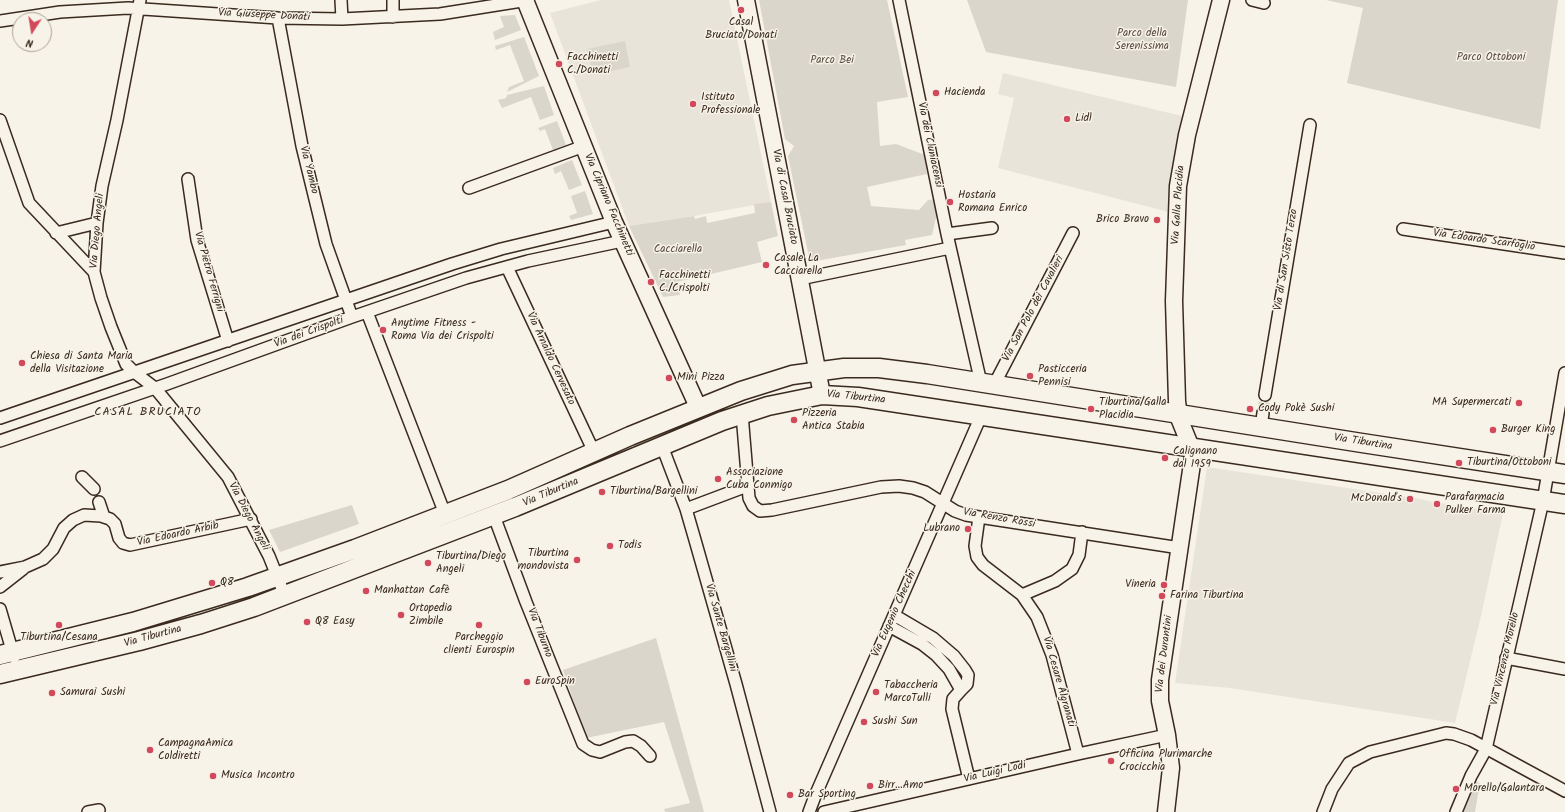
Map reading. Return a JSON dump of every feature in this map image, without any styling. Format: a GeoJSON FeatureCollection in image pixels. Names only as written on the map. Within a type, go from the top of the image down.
{"type":"FeatureCollection","features":[{"type":"Feature","properties":{"kind":"main road","name":"Via Tiburtina"},"geometry":{"type":"LineString","coordinates":[[7,653],[141,620],[277,577],[508,490],[698,407],[762,384],[817,371],[844,368],[879,368],[1179,414],[1262,420],[1556,472]]}},
{"type":"Feature","properties":{"kind":"main road","name":"Via Tiburtina"},"geometry":{"type":"LineString","coordinates":[[0,674],[98,652],[201,624],[254,607],[494,516],[742,414],[768,406],[806,397],[822,395],[858,397],[1565,504]]}},
{"type":"Feature","properties":{"kind":"street"},"geometry":{"type":"LineString","coordinates":[[341,0],[342,19]]}},
{"type":"Feature","properties":{"kind":"street"},"geometry":{"type":"LineString","coordinates":[[393,0],[393,17]]}},
{"type":"Feature","properties":{"kind":"street","name":"Via Giuseppe Donati"},"geometry":{"type":"LineString","coordinates":[[0,21],[68,11],[139,4],[278,18],[342,19],[393,17],[440,14],[526,0]]}},
{"type":"Feature","properties":{"kind":"street","name":"Via Cipriano Facchinetti"},"geometry":{"type":"LineString","coordinates":[[526,0],[622,241],[698,407]]}},
{"type":"Feature","properties":{"kind":"street","name":"Via di Casal Bruciato"},"geometry":{"type":"LineString","coordinates":[[746,0],[822,395]]}},
{"type":"Feature","properties":{"kind":"street","name":"Via dei Cluniacensi"},"geometry":{"type":"LineString","coordinates":[[899,0],[950,248],[988,384]]}},
{"type":"Feature","properties":{"kind":"street","name":"Via Galla Placidia"},"geometry":{"type":"LineString","coordinates":[[1179,414],[1174,317],[1178,186],[1187,135],[1221,0]]}},
{"type":"Feature","properties":{"kind":"street"},"geometry":{"type":"LineString","coordinates":[[1252,0],[1264,3]]}},
{"type":"Feature","properties":{"kind":"street","name":"Via Diego Angeli"},"geometry":{"type":"LineString","coordinates":[[139,4],[117,120],[102,186],[97,223],[94,272],[101,298],[126,364],[155,388],[228,477],[269,556],[277,577]]}},
{"type":"Feature","properties":{"kind":"street","name":"Via Yambo"},"geometry":{"type":"LineString","coordinates":[[278,18],[302,146],[326,244],[352,318]]}},
{"type":"Feature","properties":{"kind":"street"},"geometry":{"type":"LineString","coordinates":[[0,120],[29,203],[94,272]]}},
{"type":"Feature","properties":{"kind":"street","name":"Via di San Sisto Terzo"},"geometry":{"type":"LineString","coordinates":[[1265,395],[1310,124]]}},
{"type":"Feature","properties":{"kind":"street"},"geometry":{"type":"LineString","coordinates":[[469,188],[584,146]]}},
{"type":"Feature","properties":{"kind":"street","name":"Via Pietro Ferrigni"},"geometry":{"type":"LineString","coordinates":[[188,179],[197,240],[228,341]]}},
{"type":"Feature","properties":{"kind":"street","name":"Via dei Crispolti"},"geometry":{"type":"LineString","coordinates":[[0,418],[501,248],[614,222]]}},
{"type":"Feature","properties":{"kind":"street"},"geometry":{"type":"LineString","coordinates":[[56,233],[97,223]]}},
{"type":"Feature","properties":{"kind":"street"},"geometry":{"type":"LineString","coordinates":[[947,234],[992,228]]}},
{"type":"Feature","properties":{"kind":"street","name":"Via Edoardo Scarfoglio"},"geometry":{"type":"LineString","coordinates":[[1403,229],[1565,253]]}},
{"type":"Feature","properties":{"kind":"street","name":"Via San Polo dei Cavalieri"},"geometry":{"type":"LineString","coordinates":[[988,384],[1073,234]]}},
{"type":"Feature","properties":{"kind":"street","name":"Via dei Crispolti"},"geometry":{"type":"LineString","coordinates":[[0,441],[466,278],[566,252],[622,241]]}},
{"type":"Feature","properties":{"kind":"street"},"geometry":{"type":"LineString","coordinates":[[800,279],[950,248]]}},
{"type":"Feature","properties":{"kind":"street","name":"Via Arnaldo Cervesato"},"geometry":{"type":"LineString","coordinates":[[507,267],[594,452]]}},
{"type":"Feature","properties":{"kind":"street"},"geometry":{"type":"LineString","coordinates":[[367,312],[445,514]]}},
{"type":"Feature","properties":{"kind":"street"},"geometry":{"type":"LineString","coordinates":[[1543,501],[1556,472],[1565,373]]}},
{"type":"Feature","properties":{"kind":"street"},"geometry":{"type":"LineString","coordinates":[[762,384],[768,406]]}},
{"type":"Feature","properties":{"kind":"street"},"geometry":{"type":"LineString","coordinates":[[686,509],[747,486],[742,414]]}},
{"type":"Feature","properties":{"kind":"street"},"geometry":{"type":"LineString","coordinates":[[1179,414],[1181,424],[1191,448]]}},
{"type":"Feature","properties":{"kind":"street","name":"Via Eugenio Checchi"},"geometry":{"type":"LineString","coordinates":[[809,812],[981,416]]}},
{"type":"Feature","properties":{"kind":"street","name":"Via Sante Bargellini"},"geometry":{"type":"LineString","coordinates":[[662,446],[686,509],[736,684],[770,812]]}},
{"type":"Feature","properties":{"kind":"street","name":"Via dei Durantini"},"geometry":{"type":"LineString","coordinates":[[1166,812],[1171,768],[1160,697],[1160,680],[1193,464],[1193,453],[1191,448]]}},
{"type":"Feature","properties":{"kind":"street"},"geometry":{"type":"LineString","coordinates":[[82,477],[94,489]]}},
{"type":"Feature","properties":{"kind":"street","name":"Via Renzo Rossi"},"geometry":{"type":"LineString","coordinates":[[747,486],[749,498],[754,506],[760,511],[772,510],[881,487],[894,486],[922,490],[960,513],[1180,548]]}},
{"type":"Feature","properties":{"kind":"street","name":"Via Tiburtina"},"geometry":{"type":"LineString","coordinates":[[508,490],[515,507]]}},
{"type":"Feature","properties":{"kind":"street","name":"Via Vincenzo Morello"},"geometry":{"type":"LineString","coordinates":[[1456,812],[1471,776],[1486,748],[1543,501]]}},
{"type":"Feature","properties":{"kind":"street"},"geometry":{"type":"LineString","coordinates":[[98,502],[104,517]]}},
{"type":"Feature","properties":{"kind":"street"},"geometry":{"type":"LineString","coordinates":[[0,572],[24,567],[43,560],[48,555],[64,528],[73,520],[84,515],[104,517]]}},
{"type":"Feature","properties":{"kind":"street","name":"Via Tiburno"},"geometry":{"type":"LineString","coordinates":[[494,516],[583,744],[592,750],[600,752],[625,742],[633,742],[641,746],[650,756]]}},
{"type":"Feature","properties":{"kind":"street","name":"Via Edoardo Arbib"},"geometry":{"type":"LineString","coordinates":[[104,517],[113,521],[119,538],[123,543],[130,546],[251,520]]}},
{"type":"Feature","properties":{"kind":"street","name":"Via Cesare Algranati"},"geometry":{"type":"LineString","coordinates":[[979,517],[975,546],[977,557],[983,565],[1022,595],[1037,617],[1050,649],[1078,754]]}},
{"type":"Feature","properties":{"kind":"street"},"geometry":{"type":"LineString","coordinates":[[1022,595],[1055,582],[1072,569],[1079,555],[1082,532]]}},
{"type":"Feature","properties":{"kind":"street"},"geometry":{"type":"LineString","coordinates":[[0,587],[24,567]]}},
{"type":"Feature","properties":{"kind":"street"},"geometry":{"type":"LineString","coordinates":[[277,577],[285,596]]}},
{"type":"Feature","properties":{"kind":"street"},"geometry":{"type":"LineString","coordinates":[[0,609],[7,653],[18,670]]}},
{"type":"Feature","properties":{"kind":"street"},"geometry":{"type":"LineString","coordinates":[[894,615],[934,638],[954,656],[968,676],[967,684],[953,699],[952,709],[969,779]]}},
{"type":"Feature","properties":{"kind":"street"},"geometry":{"type":"LineString","coordinates":[[890,626],[922,644],[936,654],[948,669],[961,690]]}},
{"type":"Feature","properties":{"kind":"street"},"geometry":{"type":"LineString","coordinates":[[1506,658],[1565,669]]}},
{"type":"Feature","properties":{"kind":"street"},"geometry":{"type":"LineString","coordinates":[[1323,812],[1332,789],[1349,763],[1370,752],[1446,733],[1459,735],[1486,748],[1565,791]]}},
{"type":"Feature","properties":{"kind":"street","name":"Via Luigi Lodi"},"geometry":{"type":"LineString","coordinates":[[824,812],[1167,735]]}},
{"type":"Feature","properties":{"kind":"shaded area"},"geometry":{"type":"Polygon","coordinates":[[[601,0],[729,0],[771,202],[629,226],[550,13],[601,0]]]}},
{"type":"Feature","properties":{"kind":"shaded area"},"geometry":{"type":"Polygon","coordinates":[[[1003,73],[1182,116],[1169,212],[998,168],[1014,98],[998,94],[1003,73]]]}},
{"type":"Feature","properties":{"kind":"shaded area"},"geometry":{"type":"Polygon","coordinates":[[[1207,467],[1421,499],[1503,513],[1481,616],[1455,723],[1230,688],[1175,683],[1207,467]]]}},
{"type":"Feature","properties":{"kind":"green space","name":"Parco Bei"},"geometry":{"type":"Polygon","coordinates":[[[759,0],[887,0],[908,97],[877,102],[880,146],[896,144],[925,155],[927,174],[867,187],[871,206],[919,210],[928,200],[936,199],[938,209],[932,235],[905,240],[906,245],[810,262],[788,156],[794,146],[785,139],[759,0]]]}},
{"type":"Feature","properties":{"kind":"green space","name":"Parco della Serenissima"},"geometry":{"type":"Polygon","coordinates":[[[967,0],[1188,0],[1176,87],[986,52],[967,0]]]}},
{"type":"Feature","properties":{"kind":"green space","name":"Parco Ottoboni"},"geometry":{"type":"Polygon","coordinates":[[[1326,0],[1558,0],[1540,129],[1347,83],[1363,8],[1326,0]]]}},
{"type":"Feature","properties":{"kind":"green space"},"geometry":{"type":"Polygon","coordinates":[[[515,15],[521,30],[495,40],[493,32],[504,27],[500,16],[515,15]]]}},
{"type":"Feature","properties":{"kind":"green space"},"geometry":{"type":"Polygon","coordinates":[[[524,37],[539,76],[507,92],[509,87],[524,81],[510,45],[496,50],[495,46],[524,37]]]}},
{"type":"Feature","properties":{"kind":"green space"},"geometry":{"type":"Polygon","coordinates":[[[625,41],[630,67],[593,75],[587,49],[625,41]]]}},
{"type":"Feature","properties":{"kind":"green space"},"geometry":{"type":"Polygon","coordinates":[[[544,86],[554,115],[540,120],[531,97],[502,108],[498,100],[506,98],[507,95],[544,86]]]}},
{"type":"Feature","properties":{"kind":"green space"},"geometry":{"type":"Polygon","coordinates":[[[557,121],[566,145],[553,150],[545,129],[540,131],[538,128],[557,121]]]}},
{"type":"Feature","properties":{"kind":"green space"},"geometry":{"type":"Polygon","coordinates":[[[572,160],[582,185],[569,190],[561,171],[555,174],[553,168],[572,160]]]}},
{"type":"Feature","properties":{"kind":"green space"},"geometry":{"type":"Polygon","coordinates":[[[585,191],[593,214],[571,220],[569,216],[577,213],[571,196],[585,191]]]}},
{"type":"Feature","properties":{"kind":"green space","name":"Cacciarella"},"geometry":{"type":"Polygon","coordinates":[[[771,202],[778,236],[757,242],[762,262],[677,282],[680,295],[663,297],[629,226],[694,216],[695,219],[706,216],[707,223],[755,213],[754,204],[771,202]]]}},
{"type":"Feature","properties":{"kind":"green space"},"geometry":{"type":"Polygon","coordinates":[[[352,505],[359,524],[280,552],[269,530],[352,505]]]}},
{"type":"Feature","properties":{"kind":"green space"},"geometry":{"type":"Polygon","coordinates":[[[656,638],[704,812],[665,812],[664,809],[690,803],[664,722],[586,738],[563,670],[656,638]]]}},
{"type":"Feature","properties":{"kind":"green space"},"geometry":{"type":"Polygon","coordinates":[[[1476,782],[1480,783],[1475,812],[1463,812],[1476,782]]]}},
{"type":"Feature","properties":{"kind":"tunnel"},"geometry":{"type":"LineString","coordinates":[[1263,413],[1265,395]]}},
{"type":"Feature","properties":{"kind":"place","name":"Casal Bruciato/Donati"},"geometry":{"type":"Point","coordinates":[741,10]}},
{"type":"Feature","properties":{"kind":"place","name":"Facchinetti C./Donati"},"geometry":{"type":"Point","coordinates":[559,64]}},
{"type":"Feature","properties":{"kind":"place","name":"Hacienda"},"geometry":{"type":"Point","coordinates":[936,93]}},
{"type":"Feature","properties":{"kind":"place","name":"Istituto Professionale"},"geometry":{"type":"Point","coordinates":[693,104]}},
{"type":"Feature","properties":{"kind":"place","name":"Lidl"},"geometry":{"type":"Point","coordinates":[1067,119]}},
{"type":"Feature","properties":{"kind":"place","name":"Hostaria Romana Enrico"},"geometry":{"type":"Point","coordinates":[950,202]}},
{"type":"Feature","properties":{"kind":"place","name":"Brico Bravo"},"geometry":{"type":"Point","coordinates":[1157,220]}},
{"type":"Feature","properties":{"kind":"place","name":"Casale La Cacciarella"},"geometry":{"type":"Point","coordinates":[766,265]}},
{"type":"Feature","properties":{"kind":"place","name":"Facchinetti C./Crispolti"},"geometry":{"type":"Point","coordinates":[651,282]}},
{"type":"Feature","properties":{"kind":"place","name":"Anytime Fitness - Roma Via dei Crispolti"},"geometry":{"type":"Point","coordinates":[383,330]}},
{"type":"Feature","properties":{"kind":"place","name":"Chiesa di Santa Maria della Visitazione"},"geometry":{"type":"Point","coordinates":[22,363]}},
{"type":"Feature","properties":{"kind":"place","name":"Pasticceria Pennisi"},"geometry":{"type":"Point","coordinates":[1030,376]}},
{"type":"Feature","properties":{"kind":"place","name":"Mini Pizza"},"geometry":{"type":"Point","coordinates":[669,378]}},
{"type":"Feature","properties":{"kind":"place","name":"MA Supermercati"},"geometry":{"type":"Point","coordinates":[1519,403]}},
{"type":"Feature","properties":{"kind":"place","name":"Tiburtina/Galla Placidia"},"geometry":{"type":"Point","coordinates":[1091,409]}},
{"type":"Feature","properties":{"kind":"place","name":"Cody Pokè Sushi"},"geometry":{"type":"Point","coordinates":[1250,409]}},
{"type":"Feature","properties":{"kind":"place","name":"Pizzeria Antica Stabia"},"geometry":{"type":"Point","coordinates":[794,420]}},
{"type":"Feature","properties":{"kind":"place","name":"Burger King"},"geometry":{"type":"Point","coordinates":[1493,430]}},
{"type":"Feature","properties":{"kind":"place","name":"Calignano dal 1959"},"geometry":{"type":"Point","coordinates":[1165,458]}},
{"type":"Feature","properties":{"kind":"place","name":"Tiburtina/Ottoboni"},"geometry":{"type":"Point","coordinates":[1459,463]}},
{"type":"Feature","properties":{"kind":"place","name":"Associazione Cuba Conmigo"},"geometry":{"type":"Point","coordinates":[718,479]}},
{"type":"Feature","properties":{"kind":"place","name":"Tiburtina/Bargellini"},"geometry":{"type":"Point","coordinates":[602,492]}},
{"type":"Feature","properties":{"kind":"place","name":"McDonald's"},"geometry":{"type":"Point","coordinates":[1410,499]}},
{"type":"Feature","properties":{"kind":"place","name":"Parafarmacia Pulker Farma"},"geometry":{"type":"Point","coordinates":[1437,504]}},
{"type":"Feature","properties":{"kind":"place","name":"Lubrano"},"geometry":{"type":"Point","coordinates":[968,529]}},
{"type":"Feature","properties":{"kind":"place","name":"Todis"},"geometry":{"type":"Point","coordinates":[610,546]}},
{"type":"Feature","properties":{"kind":"place","name":"Tiburtina mondovista"},"geometry":{"type":"Point","coordinates":[577,560]}},
{"type":"Feature","properties":{"kind":"place","name":"Tiburtina/Diego Angeli"},"geometry":{"type":"Point","coordinates":[428,563]}},
{"type":"Feature","properties":{"kind":"place","name":"Q8"},"geometry":{"type":"Point","coordinates":[212,583]}},
{"type":"Feature","properties":{"kind":"place","name":"Vineria"},"geometry":{"type":"Point","coordinates":[1164,585]}},
{"type":"Feature","properties":{"kind":"place","name":"Manhattan Cafè"},"geometry":{"type":"Point","coordinates":[366,591]}},
{"type":"Feature","properties":{"kind":"place","name":"Farina Tiburtina"},"geometry":{"type":"Point","coordinates":[1162,596]}},
{"type":"Feature","properties":{"kind":"place","name":"Ortopedia Zimbile"},"geometry":{"type":"Point","coordinates":[401,615]}},
{"type":"Feature","properties":{"kind":"place","name":"Q8 Easy"},"geometry":{"type":"Point","coordinates":[307,622]}},
{"type":"Feature","properties":{"kind":"place","name":"Tiburtina/Cesana"},"geometry":{"type":"Point","coordinates":[59,625]}},
{"type":"Feature","properties":{"kind":"place","name":"Parcheggio clienti Eurospin"},"geometry":{"type":"Point","coordinates":[479,625]}},
{"type":"Feature","properties":{"kind":"place","name":"EuroSpin"},"geometry":{"type":"Point","coordinates":[527,682]}},
{"type":"Feature","properties":{"kind":"place","name":"Tabaccheria MarcoTulli"},"geometry":{"type":"Point","coordinates":[876,692]}},
{"type":"Feature","properties":{"kind":"place","name":"Samurai Sushi"},"geometry":{"type":"Point","coordinates":[52,693]}},
{"type":"Feature","properties":{"kind":"place","name":"Sushi Sun"},"geometry":{"type":"Point","coordinates":[864,722]}},
{"type":"Feature","properties":{"kind":"place","name":"CampagnaAmica Coldiretti"},"geometry":{"type":"Point","coordinates":[150,750]}},
{"type":"Feature","properties":{"kind":"place","name":"Officina Plurimarche Crocicchia"},"geometry":{"type":"Point","coordinates":[1111,761]}},
{"type":"Feature","properties":{"kind":"place","name":"Musica Incontro"},"geometry":{"type":"Point","coordinates":[213,776]}},
{"type":"Feature","properties":{"kind":"place","name":"Birr...Amo"},"geometry":{"type":"Point","coordinates":[870,786]}},
{"type":"Feature","properties":{"kind":"place","name":"Morello/Galantara"},"geometry":{"type":"Point","coordinates":[1456,789]}},
{"type":"Feature","properties":{"kind":"place","name":"Bar Sporting"},"geometry":{"type":"Point","coordinates":[790,795]}},
{"type":"Feature","properties":{"kind":"district","name":"CASAL BRUCIATO"},"geometry":{"type":"Point","coordinates":[148,413]}}]}
